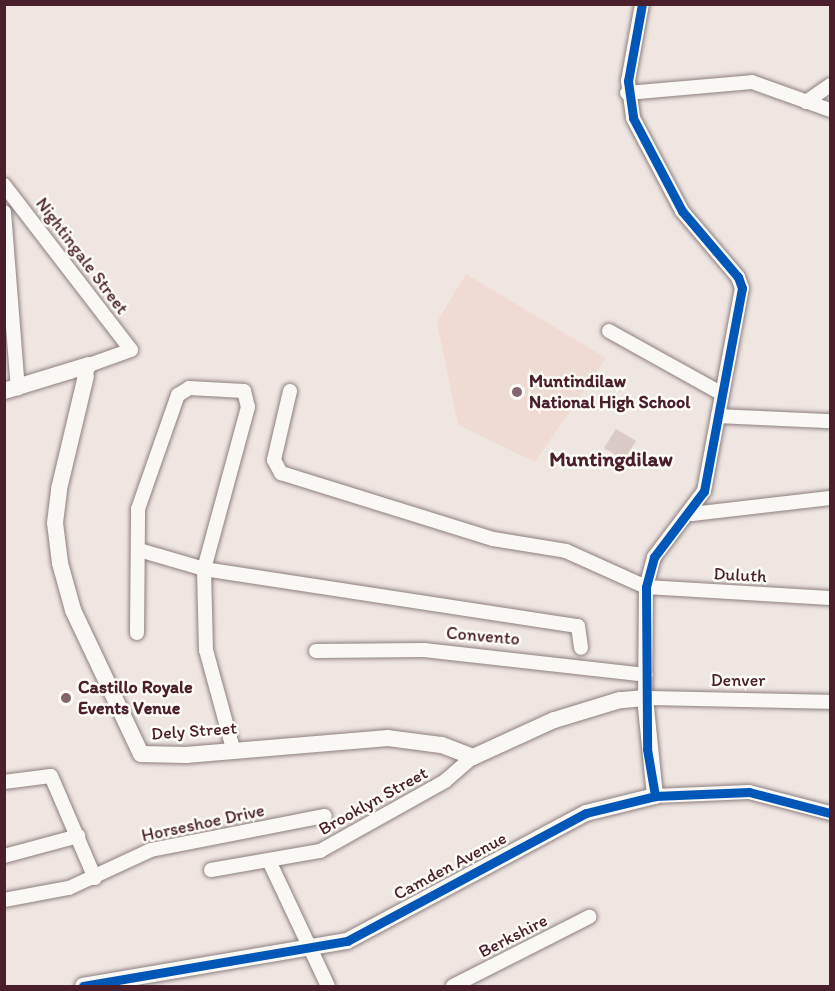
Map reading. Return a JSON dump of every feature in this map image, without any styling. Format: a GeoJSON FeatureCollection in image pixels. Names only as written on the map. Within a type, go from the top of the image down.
{"type":"FeatureCollection","features":[{"type":"Feature","properties":{"kind":"street"},"geometry":{"type":"LineString","coordinates":[[642,4],[627,93],[649,155],[682,211],[741,282],[704,491],[692,514],[654,557],[646,587],[645,698],[655,796]]}},
{"type":"Feature","properties":{"kind":"street"},"geometry":{"type":"LineString","coordinates":[[627,93],[752,82],[831,110]]}},
{"type":"Feature","properties":{"kind":"street"},"geometry":{"type":"LineString","coordinates":[[806,102],[831,85]]}},
{"type":"Feature","properties":{"kind":"street","name":"Nightingale Street"},"geometry":{"type":"LineString","coordinates":[[4,185],[131,350],[87,370]]}},
{"type":"Feature","properties":{"kind":"street"},"geometry":{"type":"LineString","coordinates":[[4,212],[11,389],[87,370]]}},
{"type":"Feature","properties":{"kind":"street"},"geometry":{"type":"LineString","coordinates":[[609,331],[722,394]]}},
{"type":"Feature","properties":{"kind":"street","name":"Dely Street"},"geometry":{"type":"LineString","coordinates":[[87,370],[55,523],[73,610],[138,751],[168,755],[388,738],[441,745],[474,757]]}},
{"type":"Feature","properties":{"kind":"street"},"geometry":{"type":"LineString","coordinates":[[137,633],[138,509],[178,396],[189,388],[235,388],[244,391],[248,407],[204,569],[206,650],[233,749]]}},
{"type":"Feature","properties":{"kind":"street"},"geometry":{"type":"LineString","coordinates":[[290,392],[274,460],[281,473],[493,539],[566,551],[646,587]]}},
{"type":"Feature","properties":{"kind":"street"},"geometry":{"type":"LineString","coordinates":[[718,416],[831,421]]}},
{"type":"Feature","properties":{"kind":"street"},"geometry":{"type":"LineString","coordinates":[[692,514],[831,498]]}},
{"type":"Feature","properties":{"kind":"street"},"geometry":{"type":"LineString","coordinates":[[139,550],[204,569],[578,626],[581,648]]}},
{"type":"Feature","properties":{"kind":"street","name":"Duluth"},"geometry":{"type":"LineString","coordinates":[[646,587],[831,598]]}},
{"type":"Feature","properties":{"kind":"street","name":"Convento"},"geometry":{"type":"LineString","coordinates":[[316,651],[424,650],[646,675]]}},
{"type":"Feature","properties":{"kind":"street"},"geometry":{"type":"LineString","coordinates":[[474,757],[554,720],[620,700],[645,698]]}},
{"type":"Feature","properties":{"kind":"street","name":"Denver"},"geometry":{"type":"LineString","coordinates":[[645,698],[831,702]]}},
{"type":"Feature","properties":{"kind":"street","name":"Brooklyn Street"},"geometry":{"type":"LineString","coordinates":[[211,870],[270,863],[342,840],[445,781],[474,757]]}},
{"type":"Feature","properties":{"kind":"street"},"geometry":{"type":"LineString","coordinates":[[4,782],[51,776],[95,878]]}},
{"type":"Feature","properties":{"kind":"street","name":"Camden Avenue"},"geometry":{"type":"LineString","coordinates":[[83,987],[140,973],[311,950],[347,941],[586,813],[655,796],[749,792],[831,813]]}},
{"type":"Feature","properties":{"kind":"street","name":"Horseshoe Drive"},"geometry":{"type":"LineString","coordinates":[[4,900],[95,878],[151,850],[325,816]]}},
{"type":"Feature","properties":{"kind":"street"},"geometry":{"type":"LineString","coordinates":[[4,856],[78,837]]}},
{"type":"Feature","properties":{"kind":"street"},"geometry":{"type":"LineString","coordinates":[[270,863],[328,987]]}},
{"type":"Feature","properties":{"kind":"street","name":"Berkshire"},"geometry":{"type":"LineString","coordinates":[[453,987],[589,917]]}},
{"type":"Feature","properties":{"kind":"shaded area","name":"Muntindilaw National High School"},"geometry":{"type":"Polygon","coordinates":[[[466,274],[606,358],[535,462],[458,425],[437,322],[466,274]]]}},
{"type":"Feature","properties":{"kind":"building"},"geometry":{"type":"Polygon","coordinates":[[[616,429],[636,441],[624,460],[604,448],[616,429]]]}},
{"type":"Feature","properties":{"kind":"cycle path"},"geometry":{"type":"LineString","coordinates":[[642,4],[628,81],[633,118],[682,211],[738,277],[742,288],[704,491],[654,557],[646,587],[647,749],[655,796]]}},
{"type":"Feature","properties":{"kind":"cycle path"},"geometry":{"type":"LineString","coordinates":[[83,986],[347,941],[586,813],[655,796],[749,792],[830,813]]}},
{"type":"Feature","properties":{"kind":"place","name":"Muntindilaw National High School"},"geometry":{"type":"Point","coordinates":[517,392]}},
{"type":"Feature","properties":{"kind":"place","name":"Castillo Royale Events Venue"},"geometry":{"type":"Point","coordinates":[66,698]}},
{"type":"Feature","properties":{"kind":"district","name":"Muntingdilaw"},"geometry":{"type":"Point","coordinates":[611,459]}}]}
